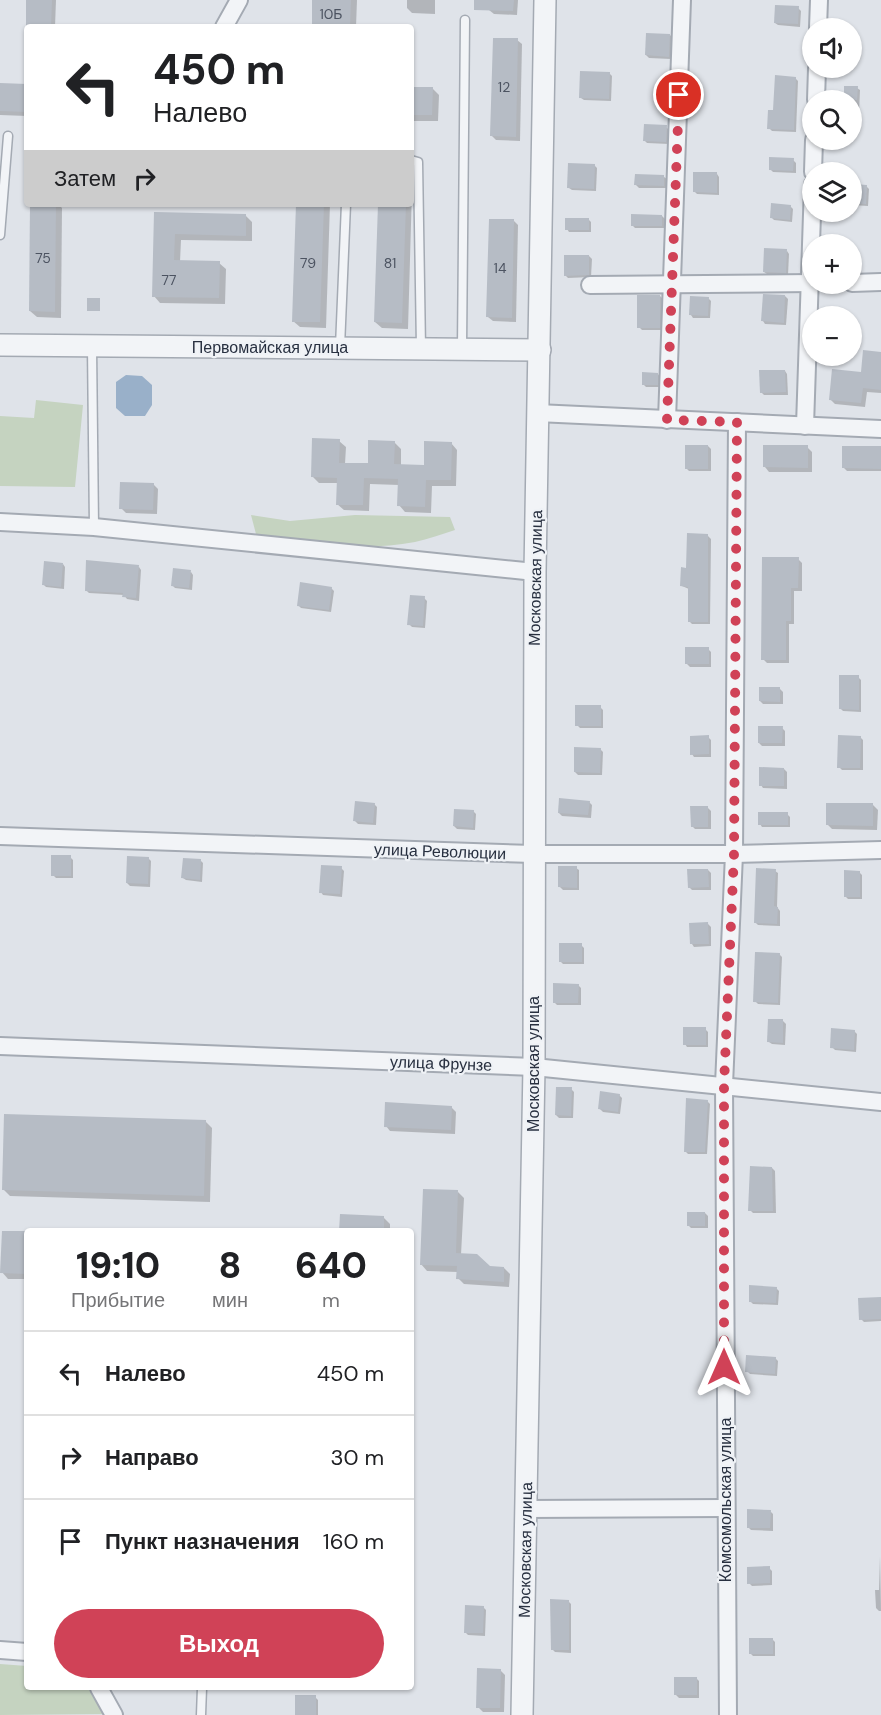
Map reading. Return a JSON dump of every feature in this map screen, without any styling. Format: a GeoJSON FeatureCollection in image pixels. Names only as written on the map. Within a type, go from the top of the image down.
{"type":"FeatureCollection","features":[{"type":"Feature","properties":{"kind":"street"},"geometry":{"type":"LineString","coordinates":[[226,24],[239,0]]}},
{"type":"Feature","properties":{"kind":"street","name":"Московская улица"},"geometry":{"type":"LineString","coordinates":[[522,1715],[534,1067],[535,572],[544,0]]}},
{"type":"Feature","properties":{"kind":"street"},"geometry":{"type":"LineString","coordinates":[[667,420],[682,0]]}},
{"type":"Feature","properties":{"kind":"street"},"geometry":{"type":"LineString","coordinates":[[818,18],[819,0]]}},
{"type":"Feature","properties":{"kind":"street"},"geometry":{"type":"LineString","coordinates":[[862,283],[881,282]]}},
{"type":"Feature","properties":{"kind":"street"},"geometry":{"type":"LineString","coordinates":[[590,285],[802,283]]}},
{"type":"Feature","properties":{"kind":"street"},"geometry":{"type":"LineString","coordinates":[[805,426],[811,294]]}},
{"type":"Feature","properties":{"kind":"street","name":"Первомайская улица"},"geometry":{"type":"LineString","coordinates":[[0,345],[540,350]]}},
{"type":"Feature","properties":{"kind":"street"},"geometry":{"type":"LineString","coordinates":[[537,413],[881,429]]}},
{"type":"Feature","properties":{"kind":"street","name":"Комсомольская улица"},"geometry":{"type":"LineString","coordinates":[[728,1715],[724,1085],[734,854],[737,422]]}},
{"type":"Feature","properties":{"kind":"street"},"geometry":{"type":"LineString","coordinates":[[0,522],[94,527],[535,572]]}},
{"type":"Feature","properties":{"kind":"street","name":"улица Революции"},"geometry":{"type":"LineString","coordinates":[[0,836],[533,854],[734,854],[881,850]]}},
{"type":"Feature","properties":{"kind":"street","name":"улица Фрунзе"},"geometry":{"type":"LineString","coordinates":[[0,1046],[534,1067],[881,1102]]}},
{"type":"Feature","properties":{"kind":"street"},"geometry":{"type":"LineString","coordinates":[[526,1509],[725,1508]]}},
{"type":"Feature","properties":{"kind":"street"},"geometry":{"type":"LineString","coordinates":[[0,1650],[24,1652]]}},
{"type":"Feature","properties":{"kind":"street"},"geometry":{"type":"LineString","coordinates":[[100,1690],[114,1715]]}},
{"type":"Feature","properties":{"kind":"lane"},"geometry":{"type":"LineString","coordinates":[[462,349],[465,20]]}},
{"type":"Feature","properties":{"kind":"lane"},"geometry":{"type":"LineString","coordinates":[[0,235],[8,136]]}},
{"type":"Feature","properties":{"kind":"lane"},"geometry":{"type":"LineString","coordinates":[[414,161],[418,162],[421,348]]}},
{"type":"Feature","properties":{"kind":"lane"},"geometry":{"type":"LineString","coordinates":[[340,348],[346,207]]}},
{"type":"Feature","properties":{"kind":"lane"},"geometry":{"type":"LineString","coordinates":[[92,346],[94,527]]}},
{"type":"Feature","properties":{"kind":"lane"},"geometry":{"type":"LineString","coordinates":[[201,1715],[202,1690]]}},
{"type":"Feature","properties":{"kind":"green space"},"geometry":{"type":"Polygon","coordinates":[[[36,400],[83,405],[75,487],[0,486],[0,416],[34,418],[36,400]]]}},
{"type":"Feature","properties":{"kind":"green space"},"geometry":{"type":"Polygon","coordinates":[[[251,515],[290,521],[355,515],[450,517],[455,530],[420,541],[396,545],[335,546],[256,534],[251,515]]]}},
{"type":"Feature","properties":{"kind":"green space"},"geometry":{"type":"Polygon","coordinates":[[[0,1664],[24,1666],[24,1690],[93,1690],[106,1714],[0,1715],[0,1664]]]}},
{"type":"Feature","properties":{"kind":"water"},"geometry":{"type":"Polygon","coordinates":[[[126,375],[142,376],[152,385],[152,405],[145,416],[125,416],[116,408],[116,382],[126,375]]]}},
{"type":"Feature","properties":{"kind":"building"},"geometry":{"type":"Polygon","coordinates":[[[26,0],[52,0],[51,24],[26,24],[26,0]]]}},
{"type":"Feature","properties":{"kind":"building"},"geometry":{"type":"Polygon","coordinates":[[[312,0],[351,0],[350,24],[312,24],[312,0]]]}},
{"type":"Feature","properties":{"kind":"building"},"geometry":{"type":"Polygon","coordinates":[[[474,0],[514,0],[513,11],[474,10],[474,0]]]}},
{"type":"Feature","properties":{"kind":"building"},"geometry":{"type":"Polygon","coordinates":[[[775,5],[799,6],[798,24],[774,23],[775,5]]]}},
{"type":"Feature","properties":{"kind":"building"},"geometry":{"type":"Polygon","coordinates":[[[646,33],[670,34],[669,57],[645,55],[646,33]]]}},
{"type":"Feature","properties":{"kind":"building"},"geometry":{"type":"Polygon","coordinates":[[[493,38],[518,38],[516,137],[490,136],[493,38]]]}},
{"type":"Feature","properties":{"kind":"building"},"geometry":{"type":"Polygon","coordinates":[[[580,71],[610,72],[609,99],[579,98],[580,71]]]}},
{"type":"Feature","properties":{"kind":"building"},"geometry":{"type":"Polygon","coordinates":[[[775,75],[796,77],[794,130],[767,129],[768,110],[773,110],[775,75]]]}},
{"type":"Feature","properties":{"kind":"building"},"geometry":{"type":"Polygon","coordinates":[[[0,83],[24,84],[24,112],[0,111],[0,83]]]}},
{"type":"Feature","properties":{"kind":"building"},"geometry":{"type":"Polygon","coordinates":[[[844,86],[858,86],[858,90],[844,90],[844,86]]]}},
{"type":"Feature","properties":{"kind":"building"},"geometry":{"type":"Polygon","coordinates":[[[414,87],[433,87],[432,115],[414,115],[414,87]]]}},
{"type":"Feature","properties":{"kind":"building"},"geometry":{"type":"Polygon","coordinates":[[[644,124],[667,125],[666,142],[643,141],[644,124]]]}},
{"type":"Feature","properties":{"kind":"building"},"geometry":{"type":"Polygon","coordinates":[[[769,157],[794,158],[793,171],[769,170],[769,157]]]}},
{"type":"Feature","properties":{"kind":"building"},"geometry":{"type":"Polygon","coordinates":[[[568,163],[595,164],[594,189],[567,188],[568,163]]]}},
{"type":"Feature","properties":{"kind":"building"},"geometry":{"type":"Polygon","coordinates":[[[693,172],[717,172],[717,193],[693,192],[693,172]]]}},
{"type":"Feature","properties":{"kind":"building"},"geometry":{"type":"Polygon","coordinates":[[[635,174],[664,175],[664,186],[634,185],[635,174]]]}},
{"type":"Feature","properties":{"kind":"building"},"geometry":{"type":"Polygon","coordinates":[[[862,185],[867,185],[866,204],[862,204],[862,185]]]}},
{"type":"Feature","properties":{"kind":"building"},"geometry":{"type":"Polygon","coordinates":[[[771,203],[791,205],[790,220],[770,218],[771,203]]]}},
{"type":"Feature","properties":{"kind":"building"},"geometry":{"type":"Polygon","coordinates":[[[30,207],[56,207],[55,312],[29,311],[30,207]]]}},
{"type":"Feature","properties":{"kind":"building"},"geometry":{"type":"Polygon","coordinates":[[[296,207],[324,207],[320,322],[292,322],[296,207]]]}},
{"type":"Feature","properties":{"kind":"building"},"geometry":{"type":"Polygon","coordinates":[[[378,207],[406,207],[402,323],[374,322],[378,207]]]}},
{"type":"Feature","properties":{"kind":"building"},"geometry":{"type":"Polygon","coordinates":[[[154,212],[246,214],[246,236],[175,234],[174,260],[220,261],[219,298],[152,297],[154,212]]]}},
{"type":"Feature","properties":{"kind":"building"},"geometry":{"type":"Polygon","coordinates":[[[631,214],[662,215],[662,226],[631,226],[631,214]]]}},
{"type":"Feature","properties":{"kind":"building"},"geometry":{"type":"Polygon","coordinates":[[[565,218],[589,218],[589,230],[565,230],[565,218]]]}},
{"type":"Feature","properties":{"kind":"building"},"geometry":{"type":"Polygon","coordinates":[[[489,219],[514,219],[512,318],[486,317],[489,219]]]}},
{"type":"Feature","properties":{"kind":"building"},"geometry":{"type":"Polygon","coordinates":[[[764,248],[787,249],[786,273],[763,272],[764,248]]]}},
{"type":"Feature","properties":{"kind":"building"},"geometry":{"type":"Polygon","coordinates":[[[564,255],[589,255],[589,275],[564,276],[564,255]]]}},
{"type":"Feature","properties":{"kind":"building"},"geometry":{"type":"Polygon","coordinates":[[[763,294],[785,295],[784,323],[761,321],[763,294]]]}},
{"type":"Feature","properties":{"kind":"building"},"geometry":{"type":"Polygon","coordinates":[[[637,295],[660,295],[660,328],[637,328],[637,295]]]}},
{"type":"Feature","properties":{"kind":"building"},"geometry":{"type":"Polygon","coordinates":[[[690,296],[709,297],[708,316],[689,315],[690,296]]]}},
{"type":"Feature","properties":{"kind":"building"},"geometry":{"type":"Polygon","coordinates":[[[87,298],[100,298],[100,311],[87,311],[87,298]]]}},
{"type":"Feature","properties":{"kind":"building"},"geometry":{"type":"Polygon","coordinates":[[[863,350],[881,352],[881,390],[863,388],[861,403],[829,400],[832,369],[861,372],[863,350]]]}},
{"type":"Feature","properties":{"kind":"building"},"geometry":{"type":"Polygon","coordinates":[[[759,370],[785,370],[786,392],[760,393],[759,370]]]}},
{"type":"Feature","properties":{"kind":"building"},"geometry":{"type":"Polygon","coordinates":[[[642,372],[658,373],[658,385],[642,385],[642,372]]]}},
{"type":"Feature","properties":{"kind":"building"},"geometry":{"type":"Polygon","coordinates":[[[312,438],[340,439],[339,463],[368,463],[368,440],[395,441],[394,464],[424,465],[424,441],[452,442],[451,480],[426,480],[425,507],[397,506],[398,479],[364,478],[363,505],[336,505],[337,478],[311,477],[312,438]]]}},
{"type":"Feature","properties":{"kind":"building"},"geometry":{"type":"Polygon","coordinates":[[[685,445],[708,445],[708,469],[685,469],[685,445]]]}},
{"type":"Feature","properties":{"kind":"building"},"geometry":{"type":"Polygon","coordinates":[[[763,445],[808,445],[808,468],[763,467],[763,445]]]}},
{"type":"Feature","properties":{"kind":"building"},"geometry":{"type":"Polygon","coordinates":[[[842,446],[881,446],[881,469],[842,468],[842,446]]]}},
{"type":"Feature","properties":{"kind":"building"},"geometry":{"type":"Polygon","coordinates":[[[120,482],[154,483],[153,510],[119,509],[120,482]]]}},
{"type":"Feature","properties":{"kind":"building"},"geometry":{"type":"Polygon","coordinates":[[[687,533],[708,534],[708,622],[688,622],[688,587],[680,586],[681,567],[686,568],[687,533]]]}},
{"type":"Feature","properties":{"kind":"building"},"geometry":{"type":"Polygon","coordinates":[[[762,557],[799,557],[798,588],[791,588],[791,621],[786,621],[786,660],[761,660],[762,557]]]}},
{"type":"Feature","properties":{"kind":"building"},"geometry":{"type":"Polygon","coordinates":[[[86,560],[139,565],[136,598],[122,597],[123,593],[85,591],[86,560]]]}},
{"type":"Feature","properties":{"kind":"building"},"geometry":{"type":"Polygon","coordinates":[[[44,561],[63,563],[61,587],[42,585],[44,561]]]}},
{"type":"Feature","properties":{"kind":"building"},"geometry":{"type":"Polygon","coordinates":[[[173,568],[191,570],[189,588],[171,586],[173,568]]]}},
{"type":"Feature","properties":{"kind":"building"},"geometry":{"type":"Polygon","coordinates":[[[300,582],[332,587],[329,610],[297,606],[300,582]]]}},
{"type":"Feature","properties":{"kind":"building"},"geometry":{"type":"Polygon","coordinates":[[[410,595],[425,596],[423,626],[407,625],[410,595]]]}},
{"type":"Feature","properties":{"kind":"building"},"geometry":{"type":"Polygon","coordinates":[[[685,647],[709,647],[709,664],[685,664],[685,647]]]}},
{"type":"Feature","properties":{"kind":"building"},"geometry":{"type":"Polygon","coordinates":[[[839,675],[859,675],[859,710],[839,709],[839,675]]]}},
{"type":"Feature","properties":{"kind":"building"},"geometry":{"type":"Polygon","coordinates":[[[759,687],[780,687],[780,702],[759,701],[759,687]]]}},
{"type":"Feature","properties":{"kind":"building"},"geometry":{"type":"Polygon","coordinates":[[[575,705],[601,705],[601,726],[575,726],[575,705]]]}},
{"type":"Feature","properties":{"kind":"building"},"geometry":{"type":"Polygon","coordinates":[[[758,726],[783,726],[782,743],[758,743],[758,726]]]}},
{"type":"Feature","properties":{"kind":"building"},"geometry":{"type":"Polygon","coordinates":[[[709,735],[709,754],[690,755],[690,736],[709,735]]]}},
{"type":"Feature","properties":{"kind":"building"},"geometry":{"type":"Polygon","coordinates":[[[838,735],[861,736],[860,768],[837,768],[838,735]]]}},
{"type":"Feature","properties":{"kind":"building"},"geometry":{"type":"Polygon","coordinates":[[[574,747],[601,748],[600,773],[574,772],[574,747]]]}},
{"type":"Feature","properties":{"kind":"building"},"geometry":{"type":"Polygon","coordinates":[[[759,767],[784,768],[784,786],[759,786],[759,767]]]}},
{"type":"Feature","properties":{"kind":"building"},"geometry":{"type":"Polygon","coordinates":[[[559,798],[590,801],[588,815],[558,813],[559,798]]]}},
{"type":"Feature","properties":{"kind":"building"},"geometry":{"type":"Polygon","coordinates":[[[355,801],[375,803],[373,823],[353,821],[355,801]]]}},
{"type":"Feature","properties":{"kind":"building"},"geometry":{"type":"Polygon","coordinates":[[[826,803],[873,803],[873,826],[826,825],[826,803]]]}},
{"type":"Feature","properties":{"kind":"building"},"geometry":{"type":"Polygon","coordinates":[[[690,806],[708,806],[708,827],[691,827],[690,806]]]}},
{"type":"Feature","properties":{"kind":"building"},"geometry":{"type":"Polygon","coordinates":[[[454,809],[474,810],[473,828],[453,826],[454,809]]]}},
{"type":"Feature","properties":{"kind":"building"},"geometry":{"type":"Polygon","coordinates":[[[758,812],[788,812],[788,825],[758,825],[758,812]]]}},
{"type":"Feature","properties":{"kind":"building"},"geometry":{"type":"Polygon","coordinates":[[[51,855],[71,855],[71,876],[51,876],[51,855]]]}},
{"type":"Feature","properties":{"kind":"building"},"geometry":{"type":"Polygon","coordinates":[[[127,856],[149,857],[148,884],[126,883],[127,856]]]}},
{"type":"Feature","properties":{"kind":"building"},"geometry":{"type":"Polygon","coordinates":[[[183,858],[201,859],[200,880],[181,878],[183,858]]]}},
{"type":"Feature","properties":{"kind":"building"},"geometry":{"type":"Polygon","coordinates":[[[321,865],[342,866],[340,894],[319,893],[321,865]]]}},
{"type":"Feature","properties":{"kind":"building"},"geometry":{"type":"Polygon","coordinates":[[[558,866],[577,866],[577,888],[558,887],[558,866]]]}},
{"type":"Feature","properties":{"kind":"building"},"geometry":{"type":"Polygon","coordinates":[[[756,868],[776,869],[774,906],[778,907],[777,924],[754,923],[756,868]]]}},
{"type":"Feature","properties":{"kind":"building"},"geometry":{"type":"Polygon","coordinates":[[[687,869],[708,869],[709,887],[688,888],[687,869]]]}},
{"type":"Feature","properties":{"kind":"building"},"geometry":{"type":"Polygon","coordinates":[[[844,870],[860,871],[860,897],[844,897],[844,870]]]}},
{"type":"Feature","properties":{"kind":"building"},"geometry":{"type":"Polygon","coordinates":[[[708,922],[709,944],[690,944],[689,923],[708,922]]]}},
{"type":"Feature","properties":{"kind":"building"},"geometry":{"type":"Polygon","coordinates":[[[559,943],[582,943],[582,962],[559,962],[559,943]]]}},
{"type":"Feature","properties":{"kind":"building"},"geometry":{"type":"Polygon","coordinates":[[[755,952],[780,953],[778,1003],[753,1002],[755,952]]]}},
{"type":"Feature","properties":{"kind":"building"},"geometry":{"type":"Polygon","coordinates":[[[553,983],[579,984],[578,1003],[553,1003],[553,983]]]}},
{"type":"Feature","properties":{"kind":"building"},"geometry":{"type":"Polygon","coordinates":[[[768,1019],[783,1019],[783,1043],[767,1042],[768,1019]]]}},
{"type":"Feature","properties":{"kind":"building"},"geometry":{"type":"Polygon","coordinates":[[[683,1027],[706,1027],[706,1045],[683,1045],[683,1027]]]}},
{"type":"Feature","properties":{"kind":"building"},"geometry":{"type":"Polygon","coordinates":[[[831,1028],[855,1030],[854,1050],[830,1048],[831,1028]]]}},
{"type":"Feature","properties":{"kind":"building"},"geometry":{"type":"Polygon","coordinates":[[[556,1087],[572,1087],[571,1116],[555,1115],[556,1087]]]}},
{"type":"Feature","properties":{"kind":"building"},"geometry":{"type":"Polygon","coordinates":[[[600,1091],[620,1094],[618,1112],[598,1109],[600,1091]]]}},
{"type":"Feature","properties":{"kind":"building"},"geometry":{"type":"Polygon","coordinates":[[[686,1098],[708,1100],[705,1152],[684,1152],[686,1098]]]}},
{"type":"Feature","properties":{"kind":"building"},"geometry":{"type":"Polygon","coordinates":[[[385,1102],[452,1106],[451,1130],[384,1127],[385,1102]]]}},
{"type":"Feature","properties":{"kind":"building"},"geometry":{"type":"Polygon","coordinates":[[[4,1114],[206,1120],[204,1196],[2,1190],[4,1114]]]}},
{"type":"Feature","properties":{"kind":"building"},"geometry":{"type":"Polygon","coordinates":[[[750,1166],[772,1167],[773,1211],[748,1211],[750,1166]]]}},
{"type":"Feature","properties":{"kind":"building"},"geometry":{"type":"Polygon","coordinates":[[[423,1189],[458,1190],[456,1253],[477,1254],[490,1266],[504,1267],[504,1282],[456,1279],[457,1266],[420,1265],[423,1189]]]}},
{"type":"Feature","properties":{"kind":"building"},"geometry":{"type":"Polygon","coordinates":[[[687,1212],[705,1212],[705,1226],[687,1226],[687,1212]]]}},
{"type":"Feature","properties":{"kind":"building"},"geometry":{"type":"Polygon","coordinates":[[[340,1214],[384,1216],[384,1228],[339,1228],[340,1214]]]}},
{"type":"Feature","properties":{"kind":"building"},"geometry":{"type":"Polygon","coordinates":[[[2,1231],[24,1231],[24,1274],[0,1273],[2,1231]]]}},
{"type":"Feature","properties":{"kind":"building"},"geometry":{"type":"Polygon","coordinates":[[[749,1285],[777,1287],[776,1303],[749,1302],[749,1285]]]}},
{"type":"Feature","properties":{"kind":"building"},"geometry":{"type":"Polygon","coordinates":[[[881,1297],[881,1319],[859,1320],[858,1298],[881,1297]]]}},
{"type":"Feature","properties":{"kind":"building"},"geometry":{"type":"Polygon","coordinates":[[[746,1355],[776,1357],[775,1374],[745,1372],[746,1355]]]}},
{"type":"Feature","properties":{"kind":"building"},"geometry":{"type":"Polygon","coordinates":[[[747,1509],[771,1510],[770,1528],[747,1528],[747,1509]]]}},
{"type":"Feature","properties":{"kind":"building"},"geometry":{"type":"Polygon","coordinates":[[[770,1566],[770,1583],[747,1584],[747,1567],[770,1566]]]}},
{"type":"Feature","properties":{"kind":"building"},"geometry":{"type":"Polygon","coordinates":[[[550,1599],[569,1600],[569,1650],[551,1650],[550,1599]]]}},
{"type":"Feature","properties":{"kind":"building"},"geometry":{"type":"Polygon","coordinates":[[[465,1605],[484,1606],[483,1633],[464,1633],[465,1605]]]}},
{"type":"Feature","properties":{"kind":"building"},"geometry":{"type":"Polygon","coordinates":[[[749,1638],[773,1638],[773,1654],[749,1654],[749,1638]]]}},
{"type":"Feature","properties":{"kind":"building"},"geometry":{"type":"Polygon","coordinates":[[[477,1668],[501,1669],[500,1708],[476,1708],[477,1668]]]}},
{"type":"Feature","properties":{"kind":"building"},"geometry":{"type":"Polygon","coordinates":[[[674,1677],[697,1677],[697,1695],[674,1695],[674,1677]]]}},
{"type":"Feature","properties":{"kind":"building"},"geometry":{"type":"Polygon","coordinates":[[[295,1695],[316,1695],[316,1715],[295,1715],[295,1695]]]}},
{"type":"Feature","properties":{"kind":"route"},"geometry":{"type":"LineString","coordinates":[[679,95],[667,420],[737,422],[734,854],[724,1085],[724,1367]]}}]}
